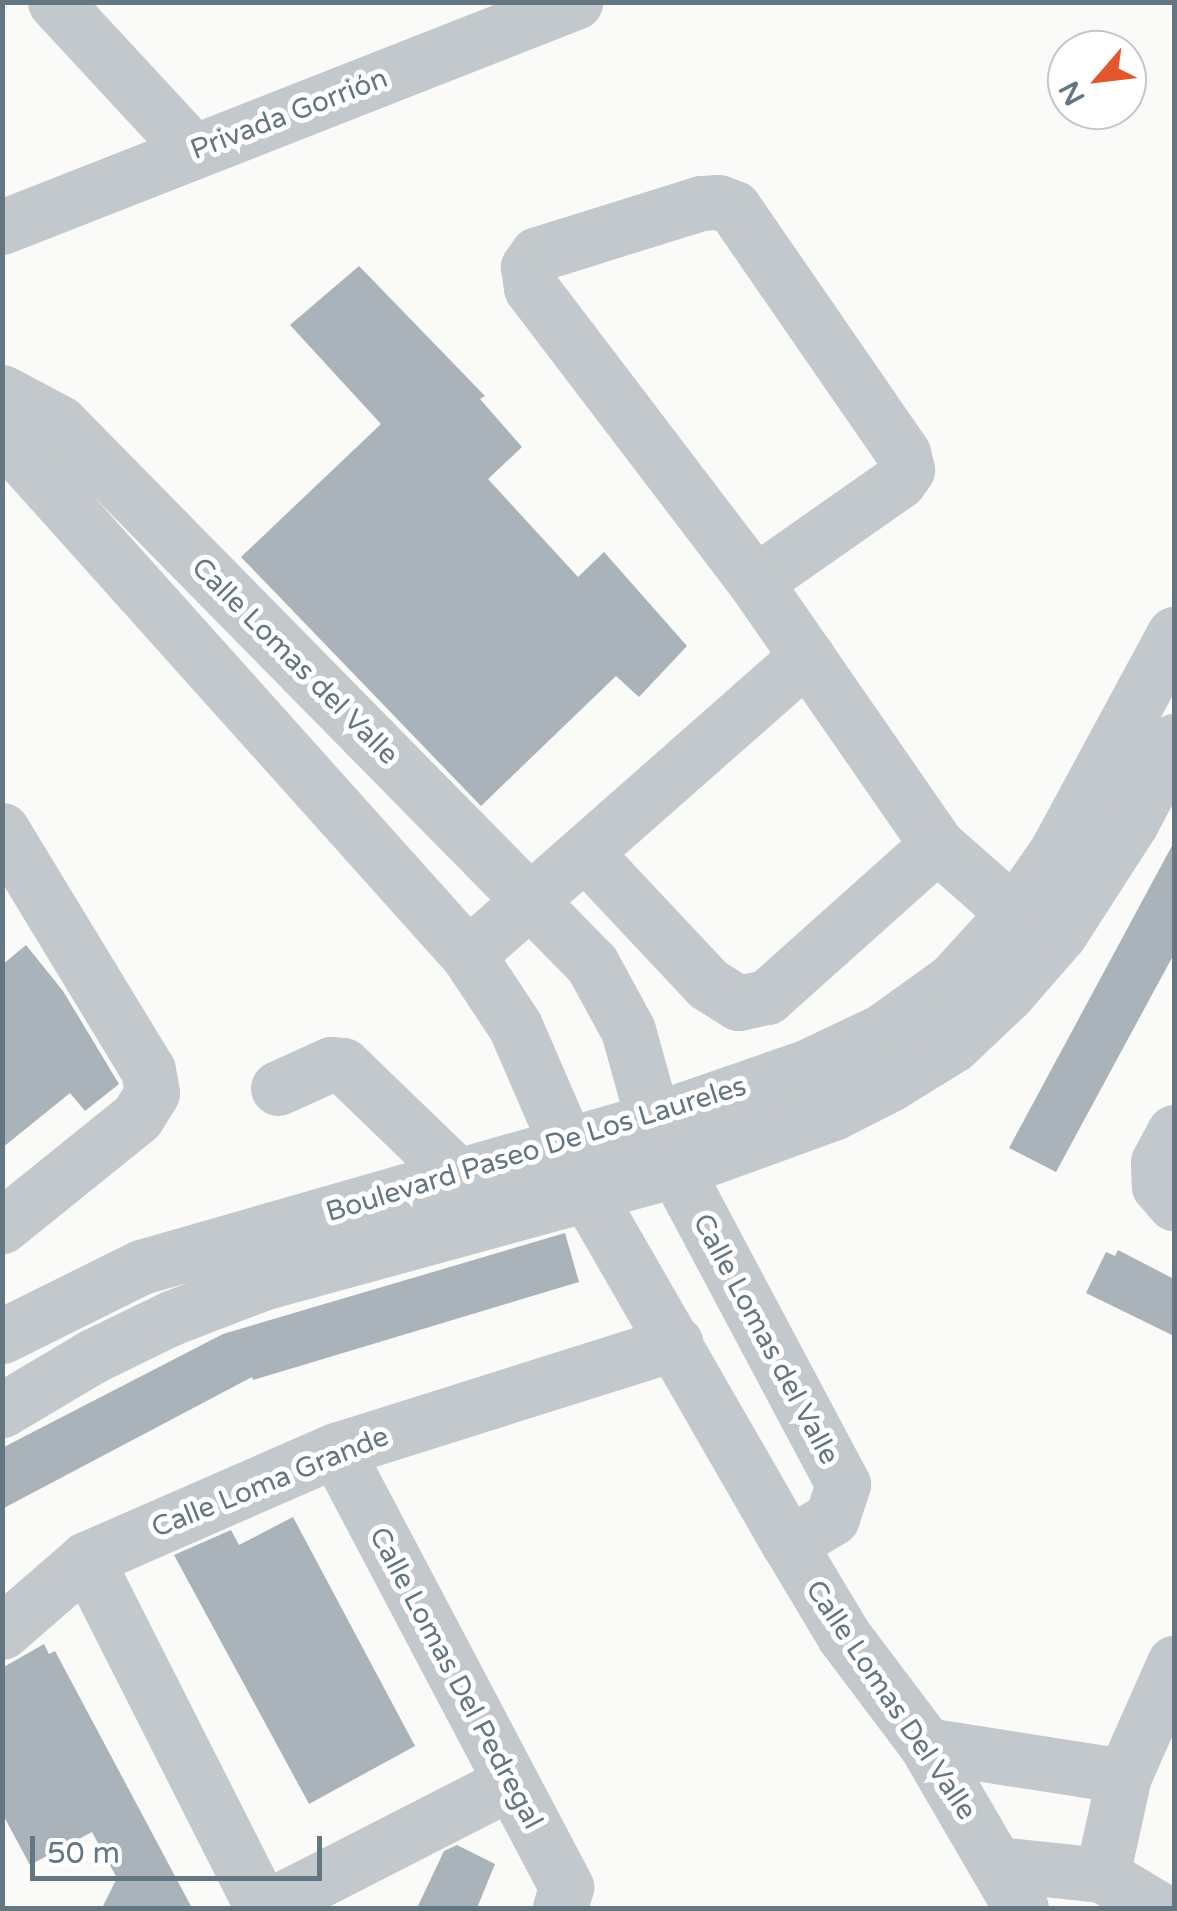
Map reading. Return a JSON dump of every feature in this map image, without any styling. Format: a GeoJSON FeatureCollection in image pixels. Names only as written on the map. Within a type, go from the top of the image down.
{"type":"FeatureCollection","features":[{"type":"Feature","properties":{"kind":"street"},"geometry":{"type":"LineString","coordinates":[[55,2],[193,151]]}},
{"type":"Feature","properties":{"kind":"street","name":"Privada Gorrión"},"geometry":{"type":"LineString","coordinates":[[2,227],[575,2]]}},
{"type":"Feature","properties":{"kind":"street"},"geometry":{"type":"LineString","coordinates":[[754,582],[899,481],[907,470],[904,453],[734,208],[718,202],[701,203],[537,254],[528,268],[531,288],[754,582],[937,846],[1014,913]]}},
{"type":"Feature","properties":{"kind":"street","name":"Calle Lomas del Valle"},"geometry":{"type":"LineString","coordinates":[[4,393],[26,442],[468,955],[515,1026],[588,1196],[789,1544],[832,1518],[843,1484],[676,1170],[653,1120],[640,1061],[592,964],[530,898],[26,442]]}},
{"type":"Feature","properties":{"kind":"street","name":"Boulevard Paseo De Los Laureles"},"geometry":{"type":"LineString","coordinates":[[2,1336],[141,1267],[564,1142],[653,1120],[806,1066],[882,1031],[953,980],[1014,913],[1056,852],[1174,634]]}},
{"type":"Feature","properties":{"kind":"street"},"geometry":{"type":"LineString","coordinates":[[468,955],[807,656]]}},
{"type":"Feature","properties":{"kind":"street","name":"Boulevard Paseo De Los Laureles"},"geometry":{"type":"LineString","coordinates":[[2,1410],[109,1348],[262,1283],[676,1170],[833,1113],[952,1045],[1007,994],[1060,933],[1131,822],[1174,740]]}},
{"type":"Feature","properties":{"kind":"street"},"geometry":{"type":"LineString","coordinates":[[2,830],[19,894],[148,1070],[152,1093],[138,1117],[2,1226]]}},
{"type":"Feature","properties":{"kind":"street"},"geometry":{"type":"LineString","coordinates":[[586,854],[708,984],[738,1003],[766,997],[937,846]]}},
{"type":"Feature","properties":{"kind":"street"},"geometry":{"type":"LineString","coordinates":[[278,1088],[331,1064],[342,1065],[456,1174]]}},
{"type":"Feature","properties":{"kind":"street"},"geometry":{"type":"LineString","coordinates":[[1166,1195],[1158,1162],[1174,1132]]}},
{"type":"Feature","properties":{"kind":"street","name":"Calle Loma Grande"},"geometry":{"type":"LineString","coordinates":[[2,1632],[86,1558],[336,1450],[676,1343]]}},
{"type":"Feature","properties":{"kind":"street","name":"Calle Lomas Del Pedregal"},"geometry":{"type":"LineString","coordinates":[[336,1450],[566,1887],[560,1908]]}},
{"type":"Feature","properties":{"kind":"street","name":"Calle Lomas Del Valle"},"geometry":{"type":"LineString","coordinates":[[789,1544],[844,1636],[926,1745],[1009,1886]]}},
{"type":"Feature","properties":{"kind":"street"},"geometry":{"type":"LineString","coordinates":[[86,1558],[263,1908],[511,1782]]}},
{"type":"Feature","properties":{"kind":"street"},"geometry":{"type":"LineString","coordinates":[[1102,1875],[1124,1776],[1174,1663]]}},
{"type":"Feature","properties":{"kind":"street"},"geometry":{"type":"LineString","coordinates":[[926,1745],[1124,1776]]}},
{"type":"Feature","properties":{"kind":"street"},"geometry":{"type":"LineString","coordinates":[[1009,1886],[1102,1875],[1157,1908]]}},
{"type":"Feature","properties":{"kind":"building"},"geometry":{"type":"Polygon","coordinates":[[[359,266],[485,396],[480,399],[522,447],[488,479],[578,577],[604,552],[687,646],[639,697],[616,676],[481,806],[241,557],[381,424],[290,325],[359,266]]]}},
{"type":"Feature","properties":{"kind":"building"},"geometry":{"type":"Polygon","coordinates":[[[1174,842],[1174,954],[1056,1172],[1009,1148],[1174,842]]]}},
{"type":"Feature","properties":{"kind":"building"},"geometry":{"type":"Polygon","coordinates":[[[26,945],[63,991],[119,1084],[85,1111],[70,1093],[2,1148],[2,965],[26,945]]]}},
{"type":"Feature","properties":{"kind":"building"},"geometry":{"type":"Polygon","coordinates":[[[565,1233],[579,1282],[253,1380],[252,1377],[2,1509],[2,1448],[223,1334],[565,1233]]]}},
{"type":"Feature","properties":{"kind":"building"},"geometry":{"type":"Polygon","coordinates":[[[1118,1250],[1174,1279],[1174,1336],[1086,1293],[1106,1252],[1115,1256],[1118,1250]]]}},
{"type":"Feature","properties":{"kind":"building"},"geometry":{"type":"Polygon","coordinates":[[[293,1517],[415,1746],[309,1804],[174,1555],[231,1530],[239,1545],[293,1517]]]}},
{"type":"Feature","properties":{"kind":"building"},"geometry":{"type":"Polygon","coordinates":[[[44,1644],[49,1654],[55,1651],[192,1908],[102,1908],[117,1878],[92,1832],[30,1865],[2,1813],[2,1668],[44,1644]]]}},
{"type":"Feature","properties":{"kind":"building"},"geometry":{"type":"Polygon","coordinates":[[[457,1845],[495,1864],[477,1908],[417,1908],[444,1851],[457,1845]]]}}]}
